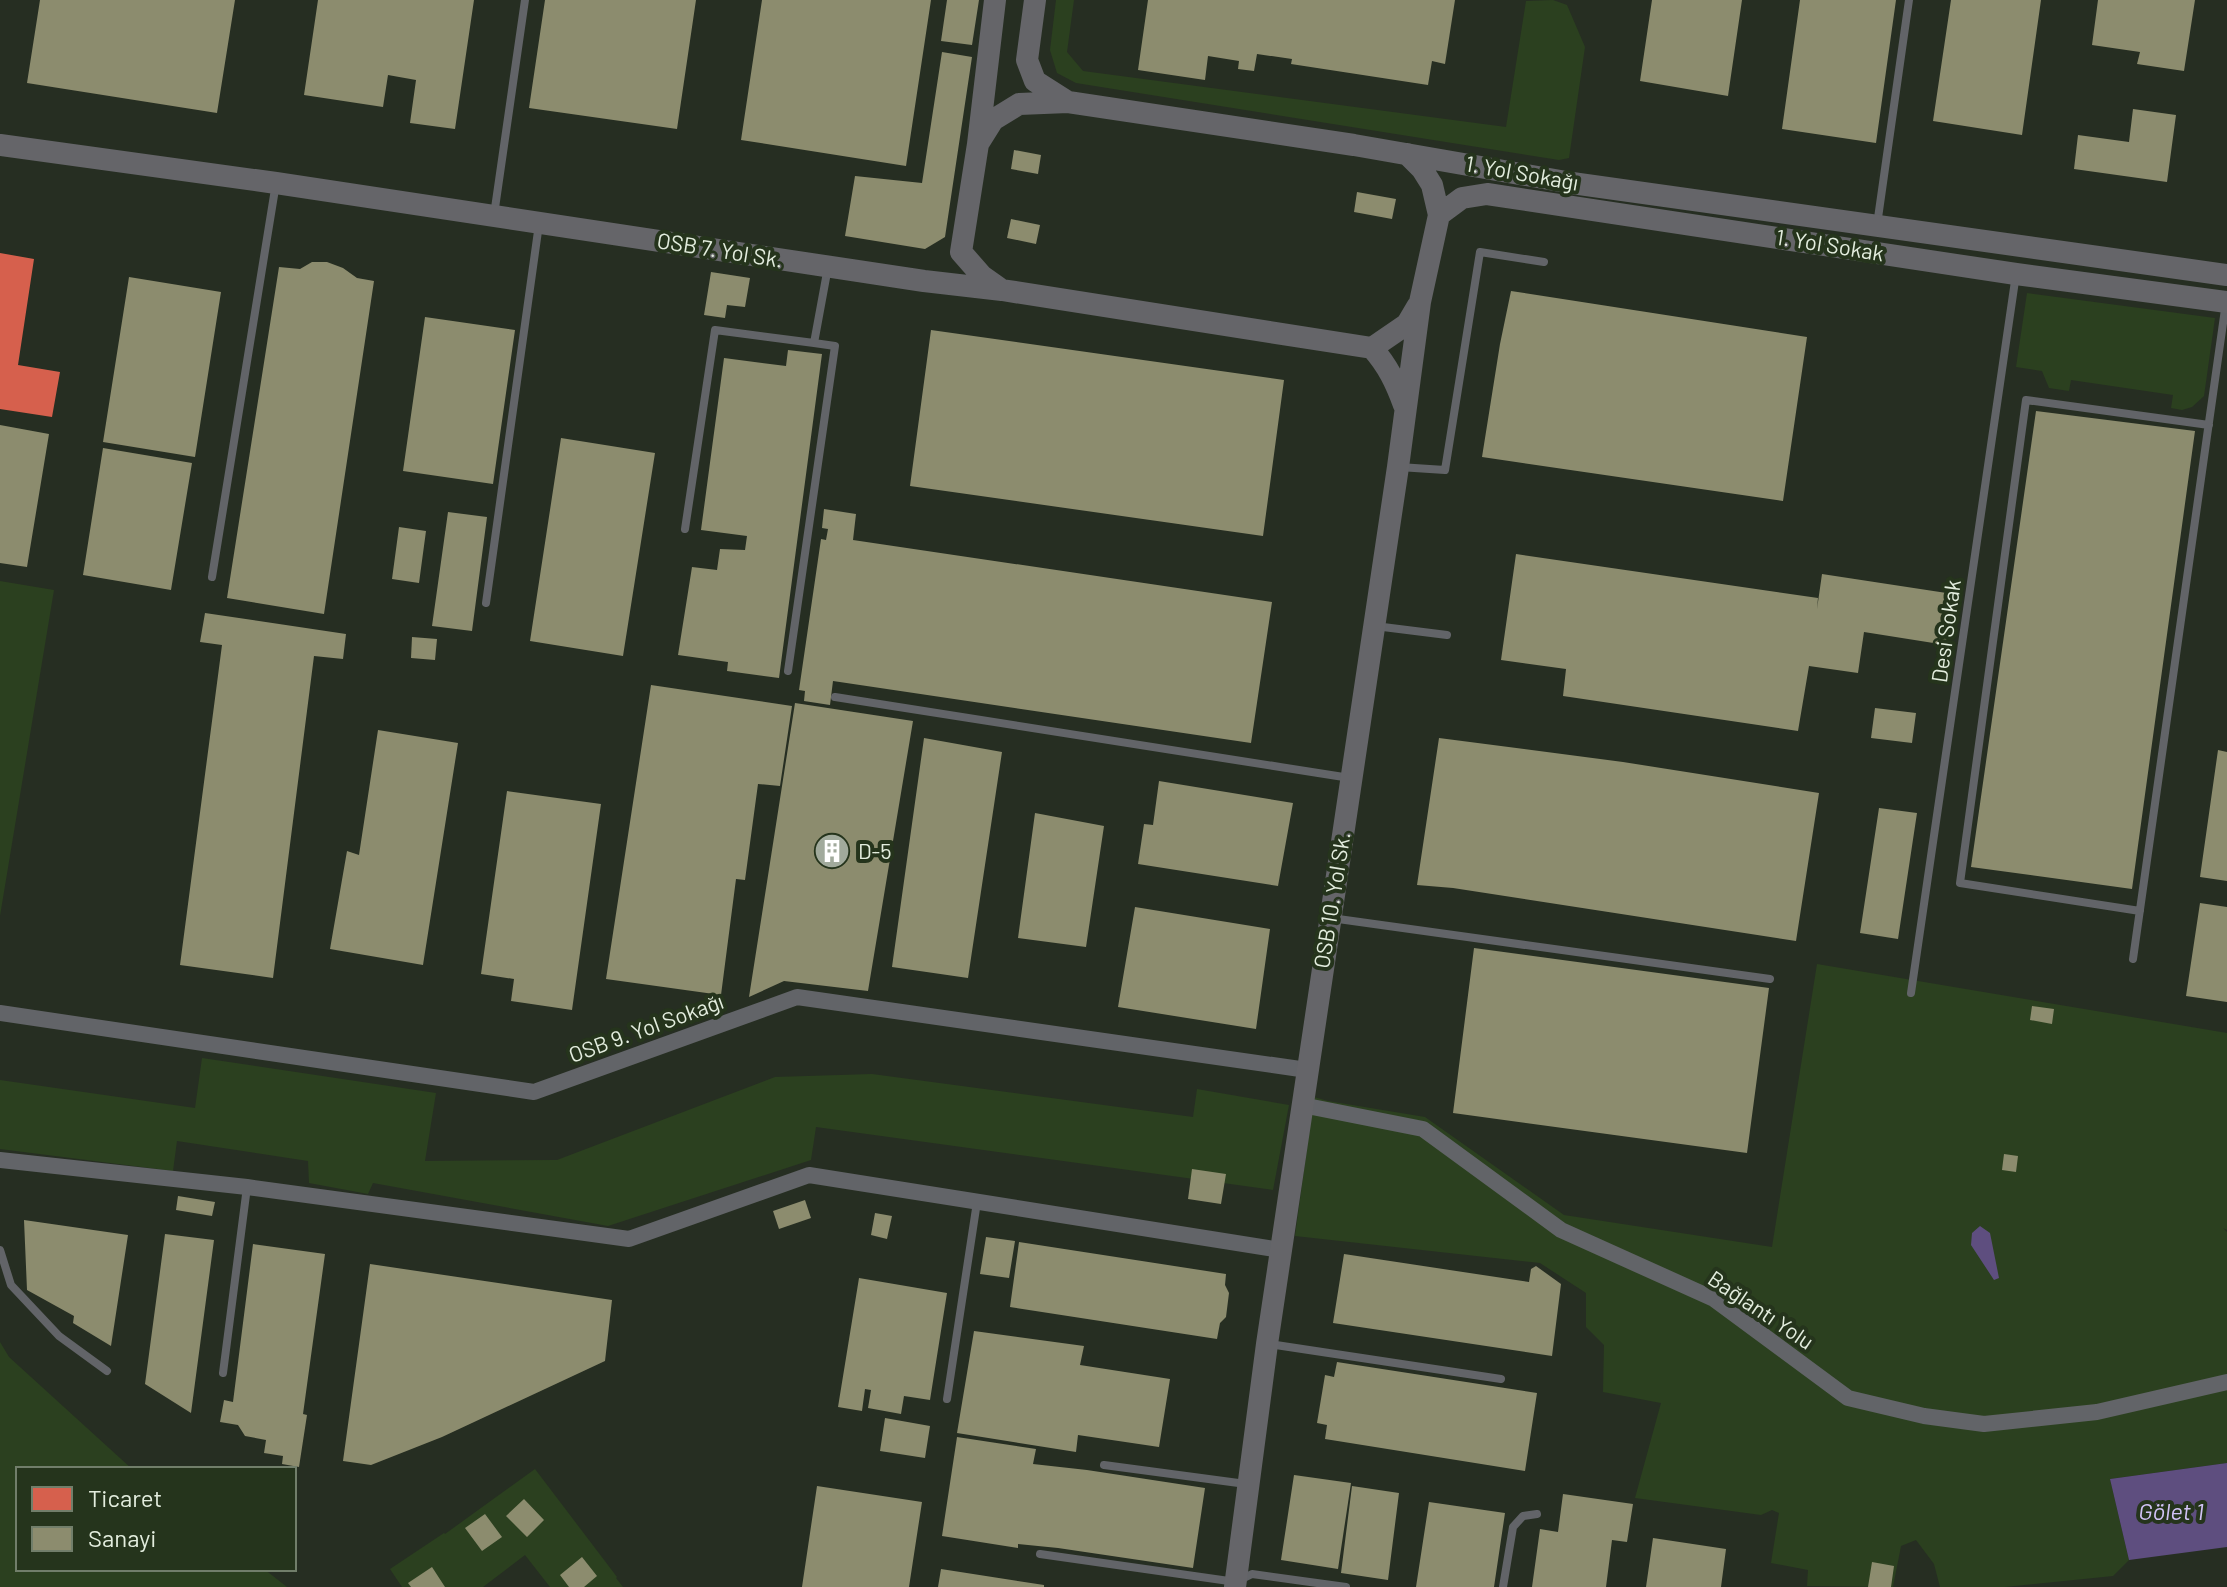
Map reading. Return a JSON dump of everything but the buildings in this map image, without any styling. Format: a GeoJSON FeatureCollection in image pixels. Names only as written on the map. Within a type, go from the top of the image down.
{"type":"FeatureCollection","features":[{"type":"Feature","properties":{"kind":"street"},"geometry":{"type":"LineString","coordinates":[[924,281],[938,274],[961,252],[978,144],[995,0]]}},
{"type":"Feature","properties":{"kind":"street"},"geometry":{"type":"LineString","coordinates":[[1035,0],[1027,60],[1035,81],[1068,102]]}},
{"type":"Feature","properties":{"kind":"street","name":"1. Yol Sokağı"},"geometry":{"type":"LineString","coordinates":[[978,144],[993,120],[1019,104],[1068,102],[1407,154],[1572,183],[2227,275]]}},
{"type":"Feature","properties":{"kind":"street","name":"OSB 7. Yol Sk."},"geometry":{"type":"LineString","coordinates":[[0,145],[1002,290],[1372,348]]}},
{"type":"Feature","properties":{"kind":"street"},"geometry":{"type":"LineString","coordinates":[[1407,154],[1432,185],[1439,215]]}},
{"type":"Feature","properties":{"kind":"street"},"geometry":{"type":"LineString","coordinates":[[1569,206],[1572,183]]}},
{"type":"Feature","properties":{"kind":"street","name":"1. Yol Sokak"},"geometry":{"type":"LineString","coordinates":[[1439,215],[1462,198],[1487,194],[2016,274],[2226,302]]}},
{"type":"Feature","properties":{"kind":"street","name":"OSB 10. Yol Sk."},"geometry":{"type":"LineString","coordinates":[[1236,1584],[1267,1344],[1420,302],[1439,215]]}},
{"type":"Feature","properties":{"kind":"street"},"geometry":{"type":"LineString","coordinates":[[961,252],[982,276],[1002,290]]}},
{"type":"Feature","properties":{"kind":"street"},"geometry":{"type":"LineString","coordinates":[[1406,410],[1390,371],[1372,348],[1407,324],[1420,302]]}},
{"type":"Feature","properties":{"kind":"street","name":"OSB 9. Yol Sokağı"},"geometry":{"type":"LineString","coordinates":[[0,1013],[534,1092],[797,997],[1307,1070]]}},
{"type":"Feature","properties":{"kind":"street","name":"Bağlantı Yolu"},"geometry":{"type":"LineString","coordinates":[[1302,1105],[1423,1129],[1561,1230],[1714,1299],[1848,1398],[1924,1416],[1984,1424],[2097,1412],[2227,1382]]}},
{"type":"Feature","properties":{"kind":"street"},"geometry":{"type":"LineString","coordinates":[[0,1160],[247,1187],[629,1239],[809,1175],[1281,1250]]}},
{"type":"Feature","properties":{"kind":"lane"},"geometry":{"type":"LineString","coordinates":[[493,216],[525,0]]}},
{"type":"Feature","properties":{"kind":"lane"},"geometry":{"type":"LineString","coordinates":[[1877,226],[1909,0]]}},
{"type":"Feature","properties":{"kind":"lane"},"geometry":{"type":"LineString","coordinates":[[212,577],[276,183]]}},
{"type":"Feature","properties":{"kind":"lane"},"geometry":{"type":"LineString","coordinates":[[486,603],[540,223]]}},
{"type":"Feature","properties":{"kind":"lane"},"geometry":{"type":"LineString","coordinates":[[1398,467],[1445,470],[1480,252],[1544,262]]}},
{"type":"Feature","properties":{"kind":"lane"},"geometry":{"type":"LineString","coordinates":[[814,343],[828,266]]}},
{"type":"Feature","properties":{"kind":"lane","name":"Desi Sokak"},"geometry":{"type":"LineString","coordinates":[[1911,993],[2016,274]]}},
{"type":"Feature","properties":{"kind":"lane"},"geometry":{"type":"LineString","coordinates":[[2133,959],[2226,302]]}},
{"type":"Feature","properties":{"kind":"lane"},"geometry":{"type":"LineString","coordinates":[[685,529],[715,330],[835,346],[788,671]]}},
{"type":"Feature","properties":{"kind":"lane"},"geometry":{"type":"LineString","coordinates":[[2140,911],[1960,883],[2026,400],[2209,425]]}},
{"type":"Feature","properties":{"kind":"lane"},"geometry":{"type":"LineString","coordinates":[[1374,626],[1447,635]]}},
{"type":"Feature","properties":{"kind":"lane"},"geometry":{"type":"LineString","coordinates":[[835,697],[1351,778]]}},
{"type":"Feature","properties":{"kind":"lane"},"geometry":{"type":"LineString","coordinates":[[1330,918],[1770,979]]}},
{"type":"Feature","properties":{"kind":"lane"},"geometry":{"type":"LineString","coordinates":[[223,1373],[247,1187]]}},
{"type":"Feature","properties":{"kind":"lane"},"geometry":{"type":"LineString","coordinates":[[947,1399],[977,1202]]}},
{"type":"Feature","properties":{"kind":"lane"},"geometry":{"type":"LineString","coordinates":[[0,1250],[11,1285],[59,1336],[107,1371]]}},
{"type":"Feature","properties":{"kind":"lane"},"geometry":{"type":"LineString","coordinates":[[1267,1344],[1501,1379]]}},
{"type":"Feature","properties":{"kind":"lane"},"geometry":{"type":"LineString","coordinates":[[1104,1465],[1250,1485]]}},
{"type":"Feature","properties":{"kind":"lane"},"geometry":{"type":"LineString","coordinates":[[1503,1587],[1513,1527],[1523,1516],[1537,1514]]}},
{"type":"Feature","properties":{"kind":"lane"},"geometry":{"type":"LineString","coordinates":[[1040,1554],[1236,1584],[1252,1574],[1346,1587]]}},
{"type":"Feature","properties":{"kind":"green space"},"geometry":{"type":"Polygon","coordinates":[[[1056,0],[1074,0],[1067,52],[1083,71],[1506,127],[1526,1],[1553,0],[1567,5],[1585,47],[1569,158],[1559,160],[1076,83],[1057,73],[1050,50],[1056,0]]]}},
{"type":"Feature","properties":{"kind":"green space"},"geometry":{"type":"Polygon","coordinates":[[[2027,293],[2215,318],[2204,396],[2192,407],[2182,410],[2171,408],[2173,395],[2071,380],[2069,391],[2049,388],[2042,371],[2016,367],[2027,293]]]}},
{"type":"Feature","properties":{"kind":"green space"},"geometry":{"type":"Polygon","coordinates":[[[0,581],[54,590],[0,916],[0,581]]]}},
{"type":"Feature","properties":{"kind":"green space"},"geometry":{"type":"Polygon","coordinates":[[[1817,964],[2227,1033],[2227,1230],[2223,1228],[2227,1232],[2227,1463],[2110,1479],[2129,1560],[2113,1576],[2005,1587],[1940,1587],[1934,1564],[1916,1540],[1901,1546],[1893,1587],[1807,1586],[1808,1570],[1771,1563],[1779,1513],[1772,1510],[1761,1515],[1635,1498],[1661,1403],[1603,1392],[1604,1345],[1586,1327],[1586,1293],[1540,1263],[1295,1236],[1314,1097],[1425,1117],[1564,1215],[1772,1247],[1817,964]]]}},
{"type":"Feature","properties":{"kind":"green space"},"geometry":{"type":"Polygon","coordinates":[[[202,1058],[436,1093],[425,1161],[557,1160],[775,1077],[872,1074],[1193,1117],[1197,1089],[1289,1105],[1273,1190],[816,1127],[811,1160],[608,1226],[373,1183],[368,1194],[309,1183],[308,1161],[177,1141],[173,1171],[0,1149],[0,1080],[195,1108],[202,1058]]]}},
{"type":"Feature","properties":{"kind":"green space"},"geometry":{"type":"Polygon","coordinates":[[[0,1342],[9,1357],[130,1467],[16,1467],[16,1571],[267,1571],[287,1587],[0,1587],[0,1342]]]}},
{"type":"Feature","properties":{"kind":"green space"},"geometry":{"type":"Polygon","coordinates":[[[535,1469],[623,1587],[550,1587],[525,1555],[483,1587],[402,1587],[390,1569],[445,1534],[535,1469]]]}},
{"type":"Feature","properties":{"kind":"water"},"geometry":{"type":"Polygon","coordinates":[[[1980,1226],[1990,1233],[1999,1278],[1994,1280],[1971,1245],[1972,1233],[1980,1226]]]}},
{"type":"Feature","properties":{"kind":"water","name":"Gölet 1"},"geometry":{"type":"Polygon","coordinates":[[[2227,1463],[2227,1547],[2129,1560],[2110,1479],[2227,1463]]]}},
{"type":"Feature","properties":{"kind":"place","name":"D-5"},"geometry":{"type":"Point","coordinates":[832,851]}}]}
